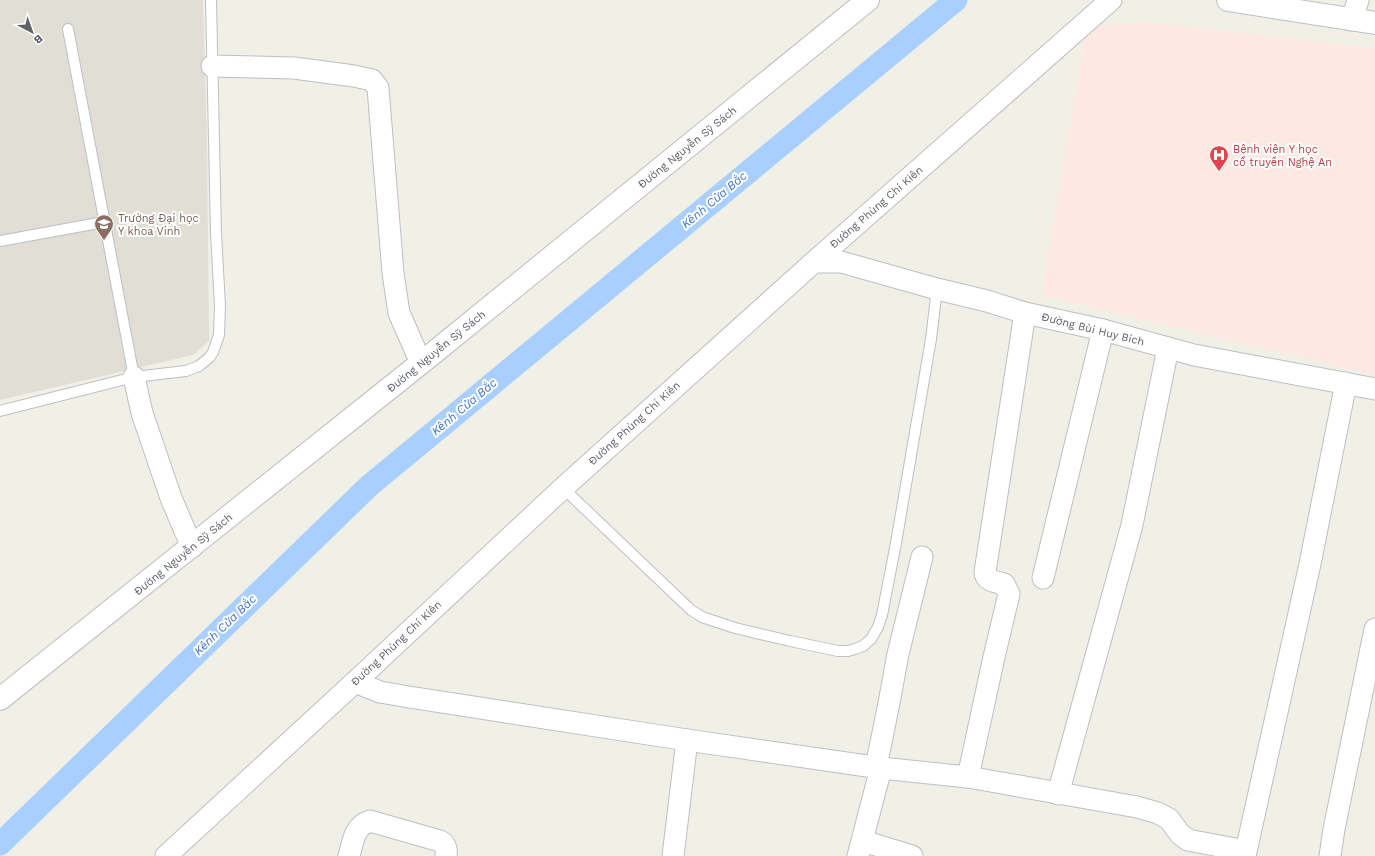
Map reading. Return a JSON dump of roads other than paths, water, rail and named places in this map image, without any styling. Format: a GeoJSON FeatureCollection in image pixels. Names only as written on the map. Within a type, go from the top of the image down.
{"type":"FeatureCollection","features":[{"type":"Feature","properties":{"kind":"main road","name":"Đường Nguyễn Sỹ Sách"},"geometry":{"type":"LineString","coordinates":[[0,699],[421,363],[868,0]]}},
{"type":"Feature","properties":{"kind":"main road"},"geometry":{"type":"LineString","coordinates":[[1228,0],[1355,10],[1375,23]]}},
{"type":"Feature","properties":{"kind":"street","name":"Đường Phùng Chí Kiên"},"geometry":{"type":"LineString","coordinates":[[166,856],[563,488],[814,262],[1111,0]]}},
{"type":"Feature","properties":{"kind":"street"},"geometry":{"type":"LineString","coordinates":[[212,66],[294,68],[354,76],[372,80],[378,88],[393,273],[399,313],[421,363]]}},
{"type":"Feature","properties":{"kind":"street","name":"Đường Bùi Huy Bích"},"geometry":{"type":"LineString","coordinates":[[814,262],[841,262],[937,289],[987,301],[1025,313],[1103,330],[1194,355],[1375,388]]}},
{"type":"Feature","properties":{"kind":"street"},"geometry":{"type":"LineString","coordinates":[[968,777],[1009,594],[1004,584],[987,578],[985,576],[985,572],[1025,313]]}},
{"type":"Feature","properties":{"kind":"street"},"geometry":{"type":"LineString","coordinates":[[1044,578],[1103,330]]}},
{"type":"Feature","properties":{"kind":"street"},"geometry":{"type":"LineString","coordinates":[[1058,794],[1132,525],[1168,348]]}},
{"type":"Feature","properties":{"kind":"street"},"geometry":{"type":"LineString","coordinates":[[134,377],[142,413],[171,498],[192,547]]}},
{"type":"Feature","properties":{"kind":"street"},"geometry":{"type":"LineString","coordinates":[[355,682],[380,692],[409,697],[687,740],[879,767],[968,777],[1137,807],[1158,813],[1168,818],[1180,834],[1188,840],[1246,853],[1310,564],[1346,383]]}},
{"type":"Feature","properties":{"kind":"street"},"geometry":{"type":"LineString","coordinates":[[912,856],[860,849],[879,767],[898,654],[922,557]]}},
{"type":"Feature","properties":{"kind":"street"},"geometry":{"type":"LineString","coordinates":[[1330,856],[1334,829],[1375,629]]}},
{"type":"Feature","properties":{"kind":"street"},"geometry":{"type":"LineString","coordinates":[[673,856],[687,740]]}},
{"type":"Feature","properties":{"kind":"street"},"geometry":{"type":"LineString","coordinates":[[349,856],[355,832],[364,823],[370,821],[440,841],[447,850],[446,856]]}},
{"type":"Feature","properties":{"kind":"lane"},"geometry":{"type":"LineString","coordinates":[[0,411],[134,377],[186,371],[199,366],[210,357],[219,335],[220,306],[211,0]]}},
{"type":"Feature","properties":{"kind":"lane"},"geometry":{"type":"LineString","coordinates":[[68,29],[134,377]]}},
{"type":"Feature","properties":{"kind":"lane"},"geometry":{"type":"LineString","coordinates":[[0,241],[104,222]]}},
{"type":"Feature","properties":{"kind":"lane"},"geometry":{"type":"LineString","coordinates":[[563,488],[691,610],[702,617],[735,628],[790,642],[838,651],[848,651],[863,646],[871,639],[878,627],[882,615],[896,543],[937,289]]}},
{"type":"Feature","properties":{"kind":"waterway","name":"Kênh Cửa Bắc"},"geometry":{"type":"LineString","coordinates":[[0,844],[369,486],[956,0]]}},
{"type":"Feature","properties":{"kind":"place","name":"Bệnh viện Y học cổ truyền Nghệ An"},"geometry":{"type":"Point","coordinates":[1219,172]}},
{"type":"Feature","properties":{"kind":"place","name":"Trường Đại học Y khoa Vinh"},"geometry":{"type":"Point","coordinates":[104,241]}}]}
